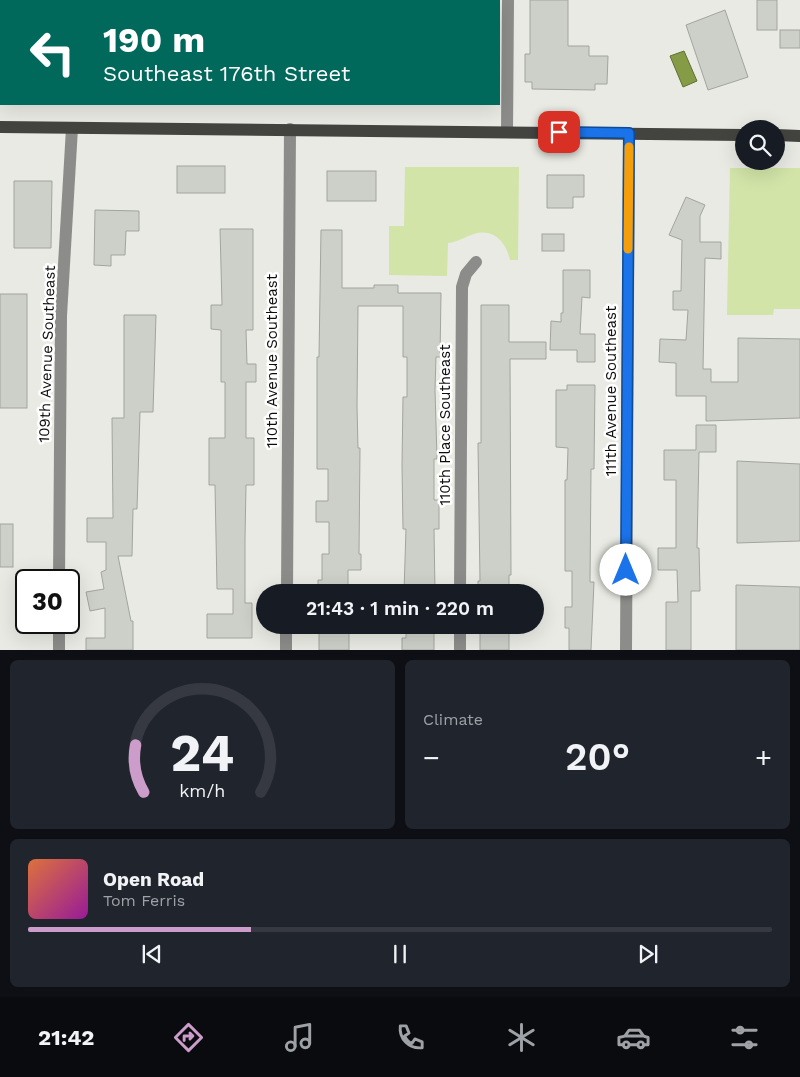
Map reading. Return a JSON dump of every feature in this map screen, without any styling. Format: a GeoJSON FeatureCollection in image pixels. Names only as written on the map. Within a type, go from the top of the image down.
{"type":"FeatureCollection","features":[{"type":"Feature","properties":{"kind":"main road"},"geometry":{"type":"LineString","coordinates":[[0,127],[735,135]]}},
{"type":"Feature","properties":{"kind":"main road"},"geometry":{"type":"LineString","coordinates":[[785,135],[800,136]]}},
{"type":"Feature","properties":{"kind":"street"},"geometry":{"type":"LineString","coordinates":[[507,132],[508,0]]}},
{"type":"Feature","properties":{"kind":"street","name":"109th Avenue Southeast"},"geometry":{"type":"LineString","coordinates":[[60,569],[62,316],[72,128]]}},
{"type":"Feature","properties":{"kind":"street","name":"110th Avenue Southeast"},"geometry":{"type":"LineString","coordinates":[[286,584],[290,129]]}},
{"type":"Feature","properties":{"kind":"street","name":"111th Avenue Southeast"},"geometry":{"type":"LineString","coordinates":[[626,650],[629,133]]}},
{"type":"Feature","properties":{"kind":"street","name":"110th Place Southeast"},"geometry":{"type":"LineString","coordinates":[[460,584],[462,287],[466,274],[476,262]]}},
{"type":"Feature","properties":{"kind":"street"},"geometry":{"type":"LineString","coordinates":[[59,634],[59,650]]}},
{"type":"Feature","properties":{"kind":"street"},"geometry":{"type":"LineString","coordinates":[[286,634],[286,650]]}},
{"type":"Feature","properties":{"kind":"street"},"geometry":{"type":"LineString","coordinates":[[460,634],[460,650]]}},
{"type":"Feature","properties":{"kind":"shaded area"},"geometry":{"type":"Polygon","coordinates":[[[684,51],[697,81],[683,87],[670,56],[684,51]]]}},
{"type":"Feature","properties":{"kind":"shaded area"},"geometry":{"type":"Polygon","coordinates":[[[405,167],[519,167],[518,260],[510,260],[506,248],[498,238],[488,233],[481,233],[448,243],[447,276],[389,275],[389,226],[404,226],[405,167]]]}},
{"type":"Feature","properties":{"kind":"shaded area"},"geometry":{"type":"Polygon","coordinates":[[[730,168],[735,168],[735,170],[785,170],[785,168],[800,168],[800,309],[774,309],[773,315],[727,315],[730,168]]]}},
{"type":"Feature","properties":{"kind":"building"},"geometry":{"type":"Polygon","coordinates":[[[530,0],[568,0],[568,46],[589,46],[589,56],[608,56],[607,84],[595,84],[595,90],[532,89],[532,82],[525,82],[525,54],[530,54],[530,0]]]}},
{"type":"Feature","properties":{"kind":"building"},"geometry":{"type":"Polygon","coordinates":[[[757,0],[777,0],[777,30],[757,30],[757,0]]]}},
{"type":"Feature","properties":{"kind":"building"},"geometry":{"type":"Polygon","coordinates":[[[725,10],[748,77],[708,90],[686,25],[725,10]]]}},
{"type":"Feature","properties":{"kind":"building"},"geometry":{"type":"Polygon","coordinates":[[[780,30],[800,30],[800,48],[780,48],[780,30]]]}},
{"type":"Feature","properties":{"kind":"building"},"geometry":{"type":"Polygon","coordinates":[[[177,166],[225,166],[225,193],[177,193],[177,166]]]}},
{"type":"Feature","properties":{"kind":"building"},"geometry":{"type":"Polygon","coordinates":[[[327,171],[376,171],[376,201],[327,201],[327,171]]]}},
{"type":"Feature","properties":{"kind":"building"},"geometry":{"type":"Polygon","coordinates":[[[547,175],[584,175],[584,197],[573,197],[573,208],[547,208],[547,175]]]}},
{"type":"Feature","properties":{"kind":"building"},"geometry":{"type":"Polygon","coordinates":[[[14,181],[52,181],[51,248],[14,248],[14,181]]]}},
{"type":"Feature","properties":{"kind":"building"},"geometry":{"type":"Polygon","coordinates":[[[686,197],[705,205],[700,216],[700,242],[721,242],[721,259],[705,258],[703,369],[711,369],[711,382],[738,382],[738,338],[800,339],[800,418],[706,421],[706,396],[676,396],[676,363],[659,362],[660,339],[686,340],[688,310],[673,310],[673,291],[681,291],[682,240],[669,235],[686,197]]]}},
{"type":"Feature","properties":{"kind":"building"},"geometry":{"type":"Polygon","coordinates":[[[95,210],[139,211],[139,231],[126,231],[125,255],[111,255],[111,266],[94,265],[95,210]]]}},
{"type":"Feature","properties":{"kind":"building"},"geometry":{"type":"Polygon","coordinates":[[[220,229],[253,229],[253,330],[246,330],[247,364],[256,364],[256,382],[246,382],[246,438],[254,438],[254,485],[246,485],[245,539],[245,603],[252,603],[252,638],[207,638],[207,614],[233,614],[233,589],[217,589],[215,485],[209,485],[209,438],[225,438],[225,382],[221,382],[221,330],[211,329],[211,305],[222,305],[220,229]]]}},
{"type":"Feature","properties":{"kind":"building"},"geometry":{"type":"Polygon","coordinates":[[[321,230],[342,230],[342,288],[374,288],[374,285],[398,285],[398,293],[441,293],[440,357],[436,357],[435,390],[437,459],[434,459],[434,500],[439,500],[439,529],[434,529],[435,584],[404,584],[406,529],[403,529],[402,466],[403,397],[407,397],[407,357],[403,357],[403,306],[358,306],[357,406],[358,448],[360,448],[359,554],[361,554],[361,570],[348,570],[348,584],[318,584],[318,580],[322,580],[322,554],[329,554],[329,522],[316,522],[316,501],[328,501],[328,469],[317,469],[317,357],[319,357],[321,230]]]}},
{"type":"Feature","properties":{"kind":"building"},"geometry":{"type":"Polygon","coordinates":[[[542,234],[564,234],[564,251],[542,251],[542,234]]]}},
{"type":"Feature","properties":{"kind":"building"},"geometry":{"type":"Polygon","coordinates":[[[563,270],[590,270],[590,298],[582,297],[580,334],[595,334],[595,362],[577,362],[577,350],[550,350],[551,321],[561,322],[561,313],[563,313],[563,270]]]}},
{"type":"Feature","properties":{"kind":"building"},"geometry":{"type":"Polygon","coordinates":[[[0,294],[27,294],[27,408],[0,408],[0,294]]]}},
{"type":"Feature","properties":{"kind":"building"},"geometry":{"type":"Polygon","coordinates":[[[481,305],[509,305],[509,342],[546,342],[546,359],[510,359],[511,575],[509,575],[509,584],[478,584],[478,581],[480,581],[478,443],[481,443],[481,305]]]}},
{"type":"Feature","properties":{"kind":"building"},"geometry":{"type":"Polygon","coordinates":[[[124,315],[156,315],[153,412],[140,412],[137,509],[133,509],[132,556],[118,556],[131,621],[133,621],[133,650],[86,650],[86,638],[105,638],[105,608],[90,611],[86,592],[104,589],[101,572],[106,570],[106,542],[87,542],[87,518],[113,518],[112,418],[124,418],[124,315]]]}},
{"type":"Feature","properties":{"kind":"building"},"geometry":{"type":"Polygon","coordinates":[[[567,385],[595,385],[594,469],[591,469],[590,582],[594,582],[591,650],[569,650],[569,628],[565,628],[565,607],[572,607],[572,571],[565,571],[565,480],[567,480],[568,448],[556,447],[556,390],[567,390],[567,385]]]}},
{"type":"Feature","properties":{"kind":"building"},"geometry":{"type":"Polygon","coordinates":[[[696,425],[716,425],[716,452],[699,452],[697,548],[699,548],[700,591],[691,591],[691,650],[666,650],[666,602],[678,602],[677,570],[658,570],[658,548],[676,548],[676,480],[664,480],[664,450],[696,450],[696,425]]]}},
{"type":"Feature","properties":{"kind":"building"},"geometry":{"type":"Polygon","coordinates":[[[737,461],[800,464],[800,541],[737,543],[737,461]]]}},
{"type":"Feature","properties":{"kind":"building"},"geometry":{"type":"Polygon","coordinates":[[[0,524],[13,524],[13,567],[0,567],[0,524]]]}},
{"type":"Feature","properties":{"kind":"building"},"geometry":{"type":"Polygon","coordinates":[[[736,585],[800,587],[800,650],[736,650],[736,585]]]}},
{"type":"Feature","properties":{"kind":"building"},"geometry":{"type":"Polygon","coordinates":[[[319,634],[349,634],[349,650],[319,650],[319,634]]]}},
{"type":"Feature","properties":{"kind":"building"},"geometry":{"type":"Polygon","coordinates":[[[406,634],[434,634],[434,650],[402,650],[402,638],[406,638],[406,634]]]}},
{"type":"Feature","properties":{"kind":"building"},"geometry":{"type":"Polygon","coordinates":[[[480,634],[509,634],[509,650],[480,650],[480,634]]]}},
{"type":"Feature","properties":{"kind":"slow traffic"},"geometry":{"type":"LineString","coordinates":[[628,249],[629,147]]}},
{"type":"Feature","properties":{"kind":"route"},"geometry":{"type":"LineString","coordinates":[[559,132],[629,133],[626,570]]}}]}
